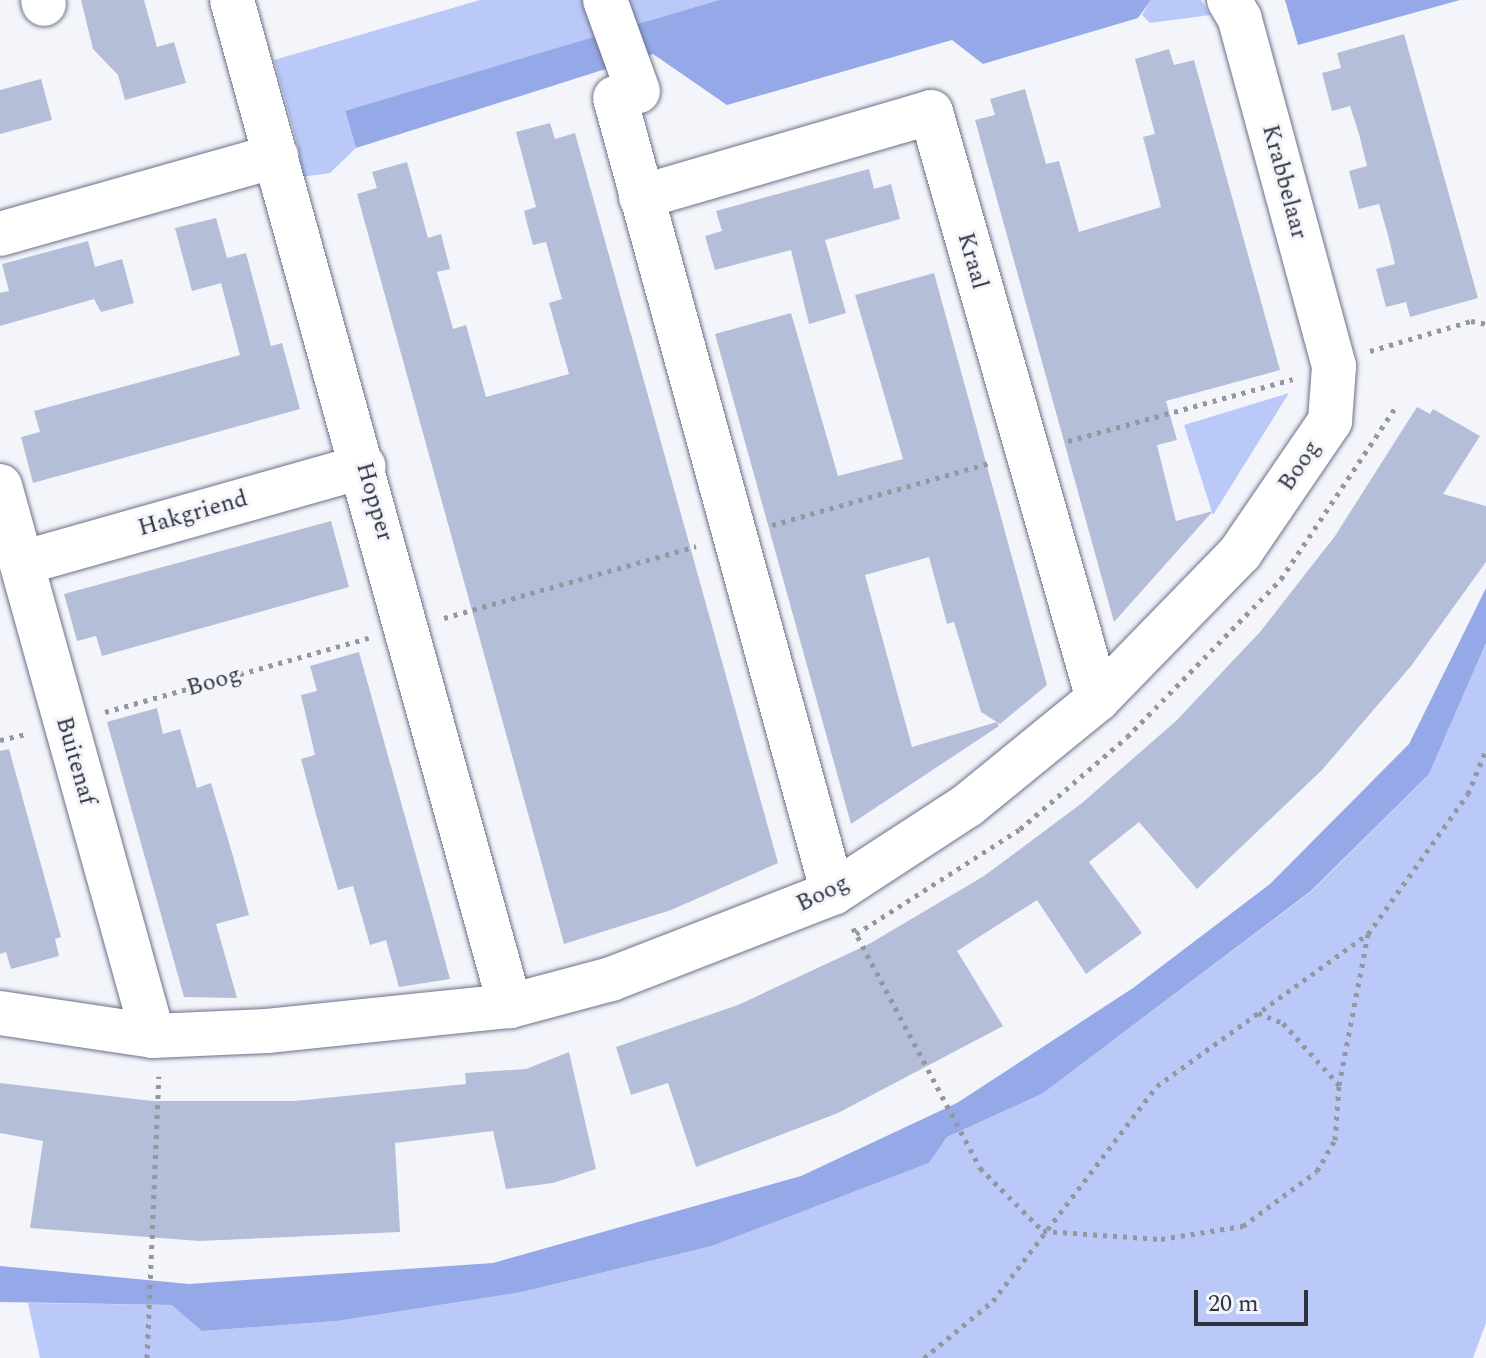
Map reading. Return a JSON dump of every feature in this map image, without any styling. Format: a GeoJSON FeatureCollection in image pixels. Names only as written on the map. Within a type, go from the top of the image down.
{"type":"FeatureCollection","features":[{"type":"Feature","properties":{"kind":"street","name":"Hopper"},"geometry":{"type":"LineString","coordinates":[[232,0],[409,626],[510,1006]]}},
{"type":"Feature","properties":{"kind":"street","name":"Krabbelaar"},"geometry":{"type":"LineString","coordinates":[[1229,0],[1240,19],[1334,366]]}},
{"type":"Feature","properties":{"kind":"street"},"geometry":{"type":"LineString","coordinates":[[606,6],[628,89],[641,197],[833,893]]}},
{"type":"Feature","properties":{"kind":"street","name":"Kraal"},"geometry":{"type":"LineString","coordinates":[[641,197],[931,112],[1098,699]]}},
{"type":"Feature","properties":{"kind":"street"},"geometry":{"type":"LineString","coordinates":[[0,234],[276,156]]}},
{"type":"Feature","properties":{"kind":"street","name":"Boog"},"geometry":{"type":"LineString","coordinates":[[0,1013],[153,1036],[267,1031],[510,1006],[611,979],[833,893],[968,805],[1098,699],[1240,553],[1330,421],[1334,366]]}},
{"type":"Feature","properties":{"kind":"street","name":"Hakgriend"},"geometry":{"type":"LineString","coordinates":[[22,563],[364,466]]}},
{"type":"Feature","properties":{"kind":"street","name":"Buitenaf"},"geometry":{"type":"LineString","coordinates":[[0,486],[153,1036]]}},
{"type":"Feature","properties":{"kind":"path"},"geometry":{"type":"LineString","coordinates":[[1334,366],[1471,321],[1486,324]]}},
{"type":"Feature","properties":{"kind":"path","name":"Boog"},"geometry":{"type":"LineString","coordinates":[[0,740],[1334,366]]}},
{"type":"Feature","properties":{"kind":"path"},"geometry":{"type":"LineString","coordinates":[[924,1358],[993,1301],[1043,1231],[1157,1086],[1368,934],[1468,794],[1486,750]]}},
{"type":"Feature","properties":{"kind":"path"},"geometry":{"type":"LineString","coordinates":[[833,893],[945,1097],[980,1168],[1043,1231],[1161,1239],[1243,1226],[1317,1171],[1335,1140],[1339,1085],[1368,934]]}},
{"type":"Feature","properties":{"kind":"path"},"geometry":{"type":"LineString","coordinates":[[1257,1012],[1283,1023],[1339,1085]]}},
{"type":"Feature","properties":{"kind":"path"},"geometry":{"type":"LineString","coordinates":[[147,1358],[145,1325],[160,1084],[153,1036]]}},
{"type":"Feature","properties":{"kind":"shaded area"},"geometry":{"type":"Polygon","coordinates":[[[480,0],[719,0],[345,112],[356,148],[330,173],[301,177],[299,150],[274,60],[480,0]]]}},
{"type":"Feature","properties":{"kind":"shaded area"},"geometry":{"type":"Polygon","coordinates":[[[719,0],[1151,0],[1138,18],[983,64],[952,40],[727,105],[653,54],[356,148],[345,111],[719,0]]]}},
{"type":"Feature","properties":{"kind":"shaded area"},"geometry":{"type":"Polygon","coordinates":[[[1151,0],[1201,0],[1210,15],[1150,23],[1142,15],[1151,0]]]}},
{"type":"Feature","properties":{"kind":"shaded area"},"geometry":{"type":"Polygon","coordinates":[[[1285,0],[1460,0],[1298,45],[1285,0]]]}},
{"type":"Feature","properties":{"kind":"shaded area"},"geometry":{"type":"Polygon","coordinates":[[[1289,393],[1213,515],[1184,425],[1289,393]]]}},
{"type":"Feature","properties":{"kind":"shaded area"},"geometry":{"type":"Polygon","coordinates":[[[1486,588],[1486,643],[1429,774],[1311,891],[1042,1094],[947,1137],[929,1163],[712,1246],[522,1292],[337,1321],[202,1331],[172,1305],[0,1302],[0,1266],[189,1284],[493,1263],[801,1176],[957,1103],[1133,988],[1270,884],[1409,744],[1486,588]]]}},
{"type":"Feature","properties":{"kind":"shaded area"},"geometry":{"type":"Polygon","coordinates":[[[1486,643],[1486,1323],[1473,1358],[40,1358],[28,1303],[173,1305],[203,1331],[337,1321],[522,1292],[712,1246],[929,1163],[947,1137],[1042,1094],[1312,891],[1429,774],[1486,643]]]}},
{"type":"Feature","properties":{"kind":"building"},"geometry":{"type":"Polygon","coordinates":[[[81,0],[144,0],[157,47],[174,42],[186,83],[125,100],[118,75],[93,49],[81,0]]]}},
{"type":"Feature","properties":{"kind":"building"},"geometry":{"type":"Polygon","coordinates":[[[1404,34],[1478,298],[1410,317],[1406,302],[1386,307],[1376,269],[1395,264],[1388,235],[1379,204],[1359,209],[1349,171],[1367,166],[1359,134],[1350,106],[1332,111],[1322,73],[1341,68],[1337,53],[1404,34]]]}},
{"type":"Feature","properties":{"kind":"building"},"geometry":{"type":"Polygon","coordinates":[[[1169,49],[1174,65],[1194,60],[1280,370],[1166,401],[1177,440],[1157,445],[1176,521],[1213,511],[1114,622],[975,120],[995,115],[990,99],[1025,89],[1046,164],[1059,161],[1079,232],[1161,207],[1143,137],[1155,134],[1135,59],[1169,49]]]}},
{"type":"Feature","properties":{"kind":"building"},"geometry":{"type":"Polygon","coordinates":[[[41,79],[52,120],[0,134],[0,90],[41,79]]]}},
{"type":"Feature","properties":{"kind":"building"},"geometry":{"type":"Polygon","coordinates":[[[550,123],[555,139],[575,133],[778,863],[671,910],[564,944],[357,194],[377,188],[372,172],[407,162],[428,238],[441,234],[450,269],[437,272],[453,329],[466,325],[486,397],[569,374],[549,303],[562,299],[546,242],[533,245],[528,227],[524,211],[536,207],[516,132],[550,123]]]}},
{"type":"Feature","properties":{"kind":"building"},"geometry":{"type":"Polygon","coordinates":[[[869,169],[874,189],[891,184],[900,219],[825,240],[846,313],[809,324],[791,250],[715,270],[705,236],[722,231],[716,211],[869,169]]]}},
{"type":"Feature","properties":{"kind":"building"},"geometry":{"type":"Polygon","coordinates":[[[216,218],[227,258],[246,253],[271,346],[282,343],[300,409],[33,483],[21,437],[40,432],[34,411],[240,355],[221,283],[192,291],[175,228],[216,218]]]}},
{"type":"Feature","properties":{"kind":"building"},"geometry":{"type":"Polygon","coordinates":[[[88,241],[95,267],[122,259],[134,303],[101,312],[94,299],[0,326],[0,293],[9,291],[2,264],[88,241]]]}},
{"type":"Feature","properties":{"kind":"building"},"geometry":{"type":"Polygon","coordinates":[[[934,273],[1047,685],[1000,724],[997,722],[999,726],[851,824],[715,334],[791,313],[838,476],[903,459],[855,295],[934,273]],[[929,557],[865,575],[912,747],[997,722],[981,712],[954,622],[947,624],[929,557]]]}},
{"type":"Feature","properties":{"kind":"building"},"geometry":{"type":"Polygon","coordinates":[[[1417,407],[1430,414],[1433,409],[1480,436],[1443,494],[1486,506],[1486,562],[1411,666],[1322,770],[1197,889],[1139,822],[1089,862],[1142,933],[1086,974],[1037,900],[957,951],[1003,1026],[838,1113],[696,1167],[668,1083],[631,1095],[616,1047],[738,1005],[869,944],[984,876],[1082,803],[1176,721],[1260,632],[1335,536],[1417,407]]]}},
{"type":"Feature","properties":{"kind":"building"},"geometry":{"type":"Polygon","coordinates":[[[331,521],[349,587],[102,656],[96,636],[77,641],[64,594],[331,521]]]}},
{"type":"Feature","properties":{"kind":"building"},"geometry":{"type":"Polygon","coordinates":[[[359,652],[450,979],[399,987],[386,940],[370,945],[353,886],[338,890],[317,818],[301,759],[315,755],[301,695],[317,691],[310,666],[359,652]]]}},
{"type":"Feature","properties":{"kind":"building"},"geometry":{"type":"Polygon","coordinates":[[[157,708],[163,734],[180,729],[197,788],[211,783],[233,856],[249,915],[216,924],[237,998],[184,997],[107,722],[157,708]]]}},
{"type":"Feature","properties":{"kind":"building"},"geometry":{"type":"Polygon","coordinates":[[[9,749],[61,937],[55,939],[59,956],[11,969],[6,952],[0,954],[0,751],[9,749]]]}},
{"type":"Feature","properties":{"kind":"building"},"geometry":{"type":"Polygon","coordinates":[[[569,1052],[596,1169],[553,1183],[506,1189],[493,1131],[395,1143],[400,1232],[199,1241],[30,1228],[43,1141],[0,1133],[0,1083],[152,1101],[295,1101],[466,1084],[465,1073],[526,1069],[569,1052]]]}}]}
